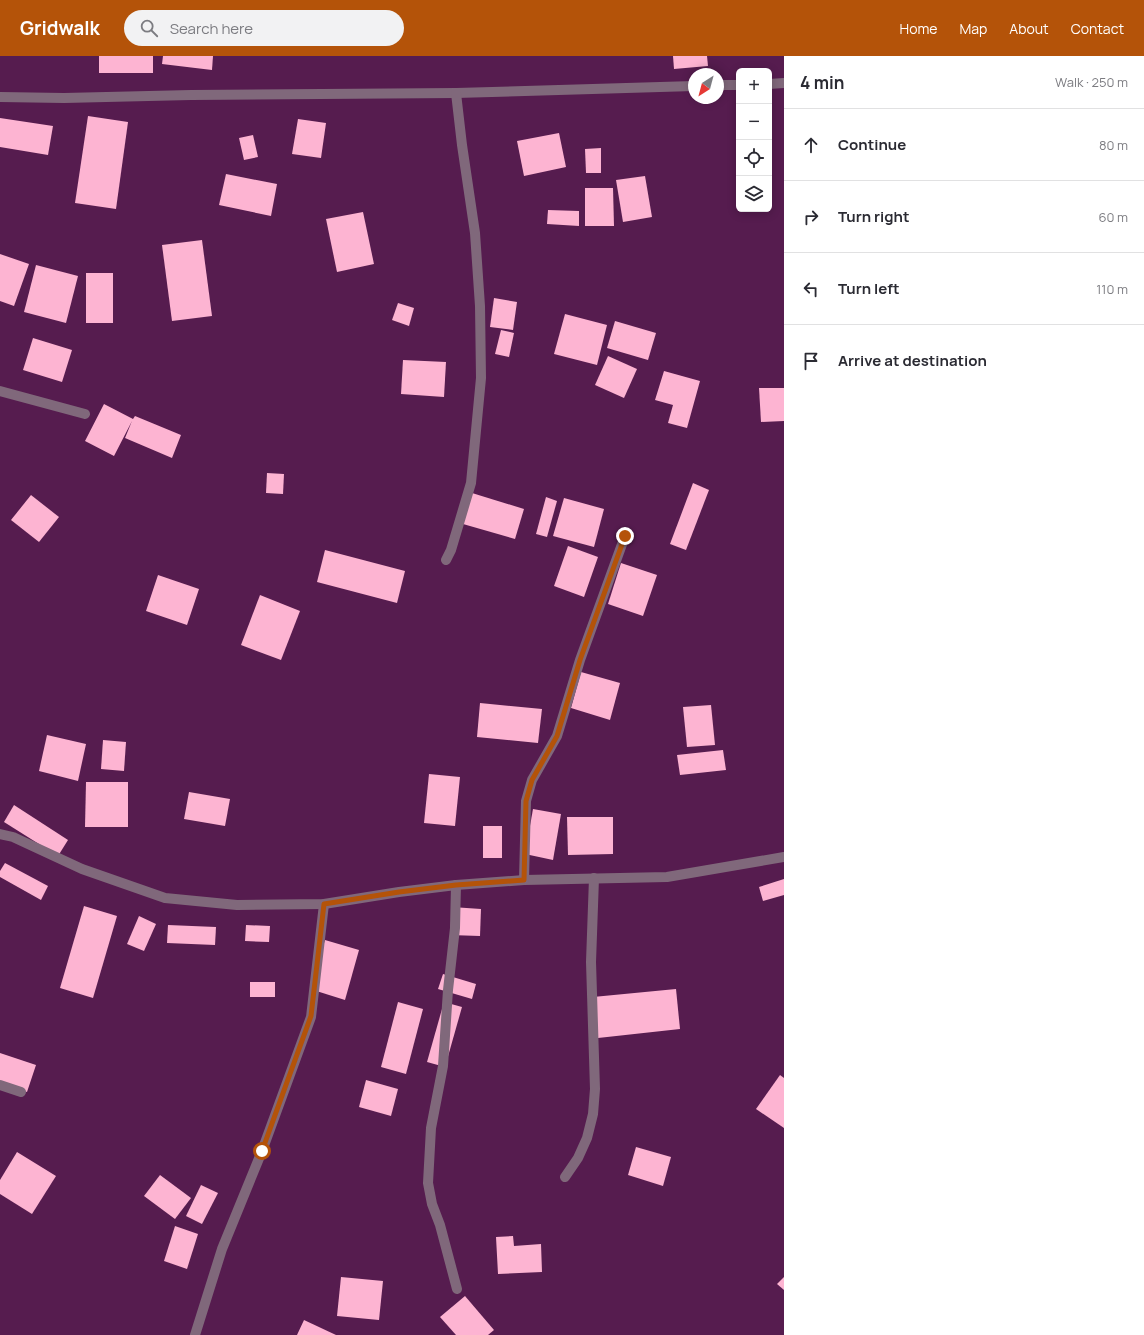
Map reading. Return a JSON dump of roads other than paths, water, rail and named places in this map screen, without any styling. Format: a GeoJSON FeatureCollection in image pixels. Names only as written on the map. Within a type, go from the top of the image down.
{"type":"FeatureCollection","features":[{"type":"Feature","properties":{"kind":"street"},"geometry":{"type":"LineString","coordinates":[[772,84],[784,84]]}},
{"type":"Feature","properties":{"kind":"street"},"geometry":{"type":"LineString","coordinates":[[724,85],[736,85]]}},
{"type":"Feature","properties":{"kind":"street"},"geometry":{"type":"LineString","coordinates":[[0,97],[64,98],[191,95],[456,93],[688,86]]}},
{"type":"Feature","properties":{"kind":"street"},"geometry":{"type":"LineString","coordinates":[[446,560],[451,550],[471,483],[481,378],[480,306],[475,233],[456,93]]}},
{"type":"Feature","properties":{"kind":"street"},"geometry":{"type":"LineString","coordinates":[[0,391],[85,414]]}},
{"type":"Feature","properties":{"kind":"street"},"geometry":{"type":"LineString","coordinates":[[524,880],[526,801],[532,780],[557,736],[580,660],[625,536]]}},
{"type":"Feature","properties":{"kind":"street"},"geometry":{"type":"LineString","coordinates":[[0,834],[13,837],[82,869],[165,898],[236,905],[324,904],[456,885],[524,880],[667,877],[784,857]]}},
{"type":"Feature","properties":{"kind":"street"},"geometry":{"type":"LineString","coordinates":[[565,1177],[578,1158],[587,1138],[593,1114],[595,1089],[591,962],[594,878]]}},
{"type":"Feature","properties":{"kind":"street"},"geometry":{"type":"LineString","coordinates":[[456,885],[456,928],[448,990],[443,1066],[431,1128],[428,1183],[432,1204],[440,1225],[456,1289]]}},
{"type":"Feature","properties":{"kind":"street"},"geometry":{"type":"LineString","coordinates":[[195,1335],[222,1249],[262,1151],[311,1016],[324,904]]}},
{"type":"Feature","properties":{"kind":"street"},"geometry":{"type":"LineString","coordinates":[[0,1085],[21,1092]]}}]}
